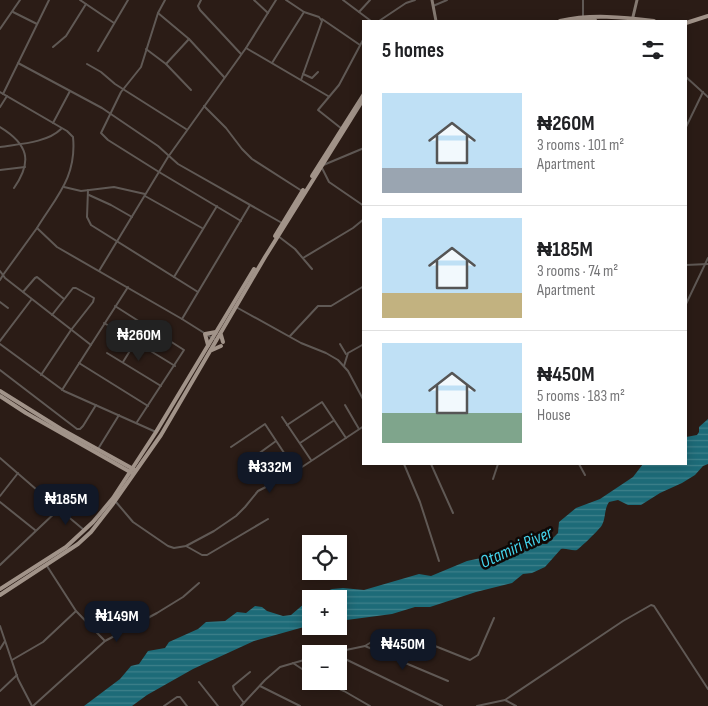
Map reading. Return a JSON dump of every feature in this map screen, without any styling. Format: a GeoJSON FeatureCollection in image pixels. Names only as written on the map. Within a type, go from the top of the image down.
{"type":"FeatureCollection","features":[{"type":"Feature","properties":{"kind":"main road"},"geometry":{"type":"LineString","coordinates":[[687,24],[708,17]]}},
{"type":"Feature","properties":{"kind":"main road"},"geometry":{"type":"LineString","coordinates":[[568,20],[583,18],[616,20]]}},
{"type":"Feature","properties":{"kind":"main road"},"geometry":{"type":"LineString","coordinates":[[0,589],[87,536],[114,500],[160,436],[209,349],[205,334],[219,332],[236,308],[282,223],[321,166],[362,97]]}},
{"type":"Feature","properties":{"kind":"main road"},"geometry":{"type":"LineString","coordinates":[[134,472],[156,432],[278,236],[302,192],[362,101]]}},
{"type":"Feature","properties":{"kind":"main road"},"geometry":{"type":"LineString","coordinates":[[209,349],[222,344],[219,332]]}},
{"type":"Feature","properties":{"kind":"main road"},"geometry":{"type":"LineString","coordinates":[[0,391],[30,411],[98,449],[134,472]]}},
{"type":"Feature","properties":{"kind":"main road"},"geometry":{"type":"LineString","coordinates":[[0,396],[26,413],[134,472]]}},
{"type":"Feature","properties":{"kind":"main road"},"geometry":{"type":"LineString","coordinates":[[0,595],[66,547],[85,531],[114,500]]}},
{"type":"Feature","properties":{"kind":"street"},"geometry":{"type":"LineString","coordinates":[[0,29],[20,0]]}},
{"type":"Feature","properties":{"kind":"street"},"geometry":{"type":"LineString","coordinates":[[3,94],[49,0]]}},
{"type":"Feature","properties":{"kind":"street"},"geometry":{"type":"LineString","coordinates":[[80,0],[114,23]]}},
{"type":"Feature","properties":{"kind":"street"},"geometry":{"type":"LineString","coordinates":[[98,51],[128,0]]}},
{"type":"Feature","properties":{"kind":"street"},"geometry":{"type":"LineString","coordinates":[[165,0],[158,13],[141,67],[123,90],[101,130],[102,136],[241,221]]}},
{"type":"Feature","properties":{"kind":"street"},"geometry":{"type":"LineString","coordinates":[[201,0],[198,6],[200,10],[242,54]]}},
{"type":"Feature","properties":{"kind":"street"},"geometry":{"type":"LineString","coordinates":[[254,0],[268,13]]}},
{"type":"Feature","properties":{"kind":"street"},"geometry":{"type":"LineString","coordinates":[[100,272],[168,156],[242,54],[276,0]]}},
{"type":"Feature","properties":{"kind":"street"},"geometry":{"type":"LineString","coordinates":[[286,0],[304,12],[321,18],[360,45]]}},
{"type":"Feature","properties":{"kind":"street"},"geometry":{"type":"LineString","coordinates":[[343,0],[369,20]]}},
{"type":"Feature","properties":{"kind":"street"},"geometry":{"type":"LineString","coordinates":[[359,12],[370,0]]}},
{"type":"Feature","properties":{"kind":"street"},"geometry":{"type":"LineString","coordinates":[[403,0],[404,4]]}},
{"type":"Feature","properties":{"kind":"street"},"geometry":{"type":"LineString","coordinates":[[380,20],[404,4],[415,0]]}},
{"type":"Feature","properties":{"kind":"street"},"geometry":{"type":"LineString","coordinates":[[432,0],[436,20]]}},
{"type":"Feature","properties":{"kind":"street"},"geometry":{"type":"LineString","coordinates":[[433,6],[448,0]]}},
{"type":"Feature","properties":{"kind":"street"},"geometry":{"type":"LineString","coordinates":[[583,18],[584,0]]}},
{"type":"Feature","properties":{"kind":"street"},"geometry":{"type":"LineString","coordinates":[[632,20],[637,0]]}},
{"type":"Feature","properties":{"kind":"street"},"geometry":{"type":"LineString","coordinates":[[53,47],[66,36],[86,4]]}},
{"type":"Feature","properties":{"kind":"street"},"geometry":{"type":"LineString","coordinates":[[13,12],[37,24]]}},
{"type":"Feature","properties":{"kind":"street"},"geometry":{"type":"LineString","coordinates":[[272,63],[277,52],[304,12]]}},
{"type":"Feature","properties":{"kind":"street"},"geometry":{"type":"LineString","coordinates":[[158,13],[189,39],[224,77]]}},
{"type":"Feature","properties":{"kind":"street"},"geometry":{"type":"LineString","coordinates":[[301,80],[321,18]]}},
{"type":"Feature","properties":{"kind":"street"},"geometry":{"type":"LineString","coordinates":[[166,64],[189,39]]}},
{"type":"Feature","properties":{"kind":"street"},"geometry":{"type":"LineString","coordinates":[[343,130],[318,110],[343,79],[362,42]]}},
{"type":"Feature","properties":{"kind":"street"},"geometry":{"type":"LineString","coordinates":[[246,48],[329,97]]}},
{"type":"Feature","properties":{"kind":"street"},"geometry":{"type":"LineString","coordinates":[[146,49],[166,64],[191,90]]}},
{"type":"Feature","properties":{"kind":"street"},"geometry":{"type":"LineString","coordinates":[[18,63],[110,113],[158,146],[168,156],[282,223]]}},
{"type":"Feature","properties":{"kind":"street"},"geometry":{"type":"LineString","coordinates":[[87,64],[123,90],[186,129]]}},
{"type":"Feature","properties":{"kind":"street"},"geometry":{"type":"LineString","coordinates":[[303,74],[312,78],[318,72]]}},
{"type":"Feature","properties":{"kind":"street"},"geometry":{"type":"LineString","coordinates":[[687,77],[708,97]]}},
{"type":"Feature","properties":{"kind":"street"},"geometry":{"type":"LineString","coordinates":[[53,124],[70,91]]}},
{"type":"Feature","properties":{"kind":"street"},"geometry":{"type":"LineString","coordinates":[[0,92],[62,128],[73,137],[74,144],[73,163],[64,186],[0,280]]}},
{"type":"Feature","properties":{"kind":"street"},"geometry":{"type":"LineString","coordinates":[[687,125],[703,92]]}},
{"type":"Feature","properties":{"kind":"street"},"geometry":{"type":"LineString","coordinates":[[0,107],[7,96]]}},
{"type":"Feature","properties":{"kind":"street"},"geometry":{"type":"LineString","coordinates":[[204,106],[226,128],[252,159],[302,192]]}},
{"type":"Feature","properties":{"kind":"street"},"geometry":{"type":"LineString","coordinates":[[0,127],[21,144],[25,158],[25,167],[14,188]]}},
{"type":"Feature","properties":{"kind":"street"},"geometry":{"type":"LineString","coordinates":[[0,147],[29,143],[56,133],[62,128]]}},
{"type":"Feature","properties":{"kind":"street"},"geometry":{"type":"LineString","coordinates":[[362,149],[321,166],[329,182],[362,204]]}},
{"type":"Feature","properties":{"kind":"street"},"geometry":{"type":"LineString","coordinates":[[0,170],[25,167]]}},
{"type":"Feature","properties":{"kind":"street"},"geometry":{"type":"LineString","coordinates":[[64,186],[77,190],[114,187],[146,195],[203,229]]}},
{"type":"Feature","properties":{"kind":"street"},"geometry":{"type":"LineString","coordinates":[[88,190],[88,221],[95,228],[198,292]]}},
{"type":"Feature","properties":{"kind":"street"},"geometry":{"type":"LineString","coordinates":[[89,195],[132,217]]}},
{"type":"Feature","properties":{"kind":"street"},"geometry":{"type":"LineString","coordinates":[[182,319],[250,205]]}},
{"type":"Feature","properties":{"kind":"street"},"geometry":{"type":"LineString","coordinates":[[174,277],[217,206]]}},
{"type":"Feature","properties":{"kind":"street"},"geometry":{"type":"LineString","coordinates":[[303,258],[338,238],[362,220]]}},
{"type":"Feature","properties":{"kind":"street"},"geometry":{"type":"LineString","coordinates":[[37,228],[52,244],[128,287],[215,340]]}},
{"type":"Feature","properties":{"kind":"street"},"geometry":{"type":"LineString","coordinates":[[278,236],[303,258],[312,269]]}},
{"type":"Feature","properties":{"kind":"street"},"geometry":{"type":"LineString","coordinates":[[687,301],[708,258]]}},
{"type":"Feature","properties":{"kind":"street"},"geometry":{"type":"LineString","coordinates":[[687,265],[706,264]]}},
{"type":"Feature","properties":{"kind":"street"},"geometry":{"type":"LineString","coordinates":[[0,271],[5,278],[22,292],[91,345]]}},
{"type":"Feature","properties":{"kind":"street"},"geometry":{"type":"LineString","coordinates":[[22,292],[36,277],[64,299]]}},
{"type":"Feature","properties":{"kind":"street"},"geometry":{"type":"LineString","coordinates":[[62,390],[128,287]]}},
{"type":"Feature","properties":{"kind":"street"},"geometry":{"type":"LineString","coordinates":[[290,336],[318,306],[331,306],[362,287]]}},
{"type":"Feature","properties":{"kind":"street"},"geometry":{"type":"LineString","coordinates":[[41,375],[94,298],[74,288],[52,315]]}},
{"type":"Feature","properties":{"kind":"street"},"geometry":{"type":"LineString","coordinates":[[32,300],[0,342],[62,390],[138,422],[156,432]]}},
{"type":"Feature","properties":{"kind":"street"},"geometry":{"type":"LineString","coordinates":[[0,302],[8,308]]}},
{"type":"Feature","properties":{"kind":"street"},"geometry":{"type":"LineString","coordinates":[[115,306],[184,348],[183,353],[138,422]]}},
{"type":"Feature","properties":{"kind":"street"},"geometry":{"type":"LineString","coordinates":[[236,308],[326,353],[344,366],[362,397]]}},
{"type":"Feature","properties":{"kind":"street"},"geometry":{"type":"LineString","coordinates":[[104,323],[124,335]]}},
{"type":"Feature","properties":{"kind":"street"},"geometry":{"type":"LineString","coordinates":[[123,362],[146,325]]}},
{"type":"Feature","properties":{"kind":"street"},"geometry":{"type":"LineString","coordinates":[[136,342],[174,366]]}},
{"type":"Feature","properties":{"kind":"street"},"geometry":{"type":"LineString","coordinates":[[340,344],[346,354],[344,366]]}},
{"type":"Feature","properties":{"kind":"street"},"geometry":{"type":"LineString","coordinates":[[346,354],[362,345]]}},
{"type":"Feature","properties":{"kind":"street"},"geometry":{"type":"LineString","coordinates":[[107,353],[161,386]]}},
{"type":"Feature","properties":{"kind":"street"},"geometry":{"type":"LineString","coordinates":[[79,364],[148,406]]}},
{"type":"Feature","properties":{"kind":"street"},"geometry":{"type":"LineString","coordinates":[[0,370],[77,429],[83,426],[96,405]]}},
{"type":"Feature","properties":{"kind":"street"},"geometry":{"type":"LineString","coordinates":[[287,425],[322,402],[346,438]]}},
{"type":"Feature","properties":{"kind":"street"},"geometry":{"type":"LineString","coordinates":[[114,500],[133,522],[168,546],[174,548],[186,546],[236,516],[258,491],[296,471],[360,429],[345,405]]}},
{"type":"Feature","properties":{"kind":"street"},"geometry":{"type":"LineString","coordinates":[[98,449],[119,414]]}},
{"type":"Feature","properties":{"kind":"street"},"geometry":{"type":"LineString","coordinates":[[282,416],[312,461]]}},
{"type":"Feature","properties":{"kind":"street"},"geometry":{"type":"LineString","coordinates":[[300,443],[334,420]]}},
{"type":"Feature","properties":{"kind":"street"},"geometry":{"type":"LineString","coordinates":[[231,447],[265,424],[296,471]]}},
{"type":"Feature","properties":{"kind":"street"},"geometry":{"type":"LineString","coordinates":[[243,465],[276,441]]}},
{"type":"Feature","properties":{"kind":"street"},"geometry":{"type":"LineString","coordinates":[[253,481],[287,457]]}},
{"type":"Feature","properties":{"kind":"street"},"geometry":{"type":"LineString","coordinates":[[0,458],[85,531]]}},
{"type":"Feature","properties":{"kind":"street"},"geometry":{"type":"LineString","coordinates":[[404,465],[420,502],[439,561]]}},
{"type":"Feature","properties":{"kind":"street"},"geometry":{"type":"LineString","coordinates":[[431,465],[452,513]]}},
{"type":"Feature","properties":{"kind":"street"},"geometry":{"type":"LineString","coordinates":[[493,479],[498,465]]}},
{"type":"Feature","properties":{"kind":"street"},"geometry":{"type":"LineString","coordinates":[[580,465],[585,475]]}},
{"type":"Feature","properties":{"kind":"street"},"geometry":{"type":"LineString","coordinates":[[0,496],[18,473]]}},
{"type":"Feature","properties":{"kind":"street"},"geometry":{"type":"LineString","coordinates":[[0,502],[35,530]]}},
{"type":"Feature","properties":{"kind":"street"},"geometry":{"type":"LineString","coordinates":[[0,565],[59,509]]}},
{"type":"Feature","properties":{"kind":"street"},"geometry":{"type":"LineString","coordinates":[[186,546],[202,555],[206,555],[268,519]]}},
{"type":"Feature","properties":{"kind":"street"},"geometry":{"type":"LineString","coordinates":[[45,563],[76,611],[105,641]]}},
{"type":"Feature","properties":{"kind":"street"},"geometry":{"type":"LineString","coordinates":[[0,626],[17,675],[32,706],[105,641],[157,613],[183,597],[200,583]]}},
{"type":"Feature","properties":{"kind":"street"},"geometry":{"type":"LineString","coordinates":[[477,706],[505,700],[623,621],[651,605],[654,606],[708,689]]}},
{"type":"Feature","properties":{"kind":"street"},"geometry":{"type":"LineString","coordinates":[[12,660],[43,642],[76,611]]}},
{"type":"Feature","properties":{"kind":"street"},"geometry":{"type":"LineString","coordinates":[[347,650],[365,646],[381,636],[400,631],[408,632],[437,647],[470,660],[478,655],[494,618]]}},
{"type":"Feature","properties":{"kind":"street"},"geometry":{"type":"LineString","coordinates":[[0,649],[5,640]]}},
{"type":"Feature","properties":{"kind":"street"},"geometry":{"type":"LineString","coordinates":[[365,646],[448,681]]}},
{"type":"Feature","properties":{"kind":"street"},"geometry":{"type":"LineString","coordinates":[[241,706],[280,667],[302,660]]}},
{"type":"Feature","properties":{"kind":"street"},"geometry":{"type":"LineString","coordinates":[[347,660],[442,706]]}},
{"type":"Feature","properties":{"kind":"street"},"geometry":{"type":"LineString","coordinates":[[293,663],[302,669]]}},
{"type":"Feature","properties":{"kind":"street"},"geometry":{"type":"LineString","coordinates":[[244,703],[233,686],[250,672]]}},
{"type":"Feature","properties":{"kind":"street"},"geometry":{"type":"LineString","coordinates":[[0,691],[17,675]]}},
{"type":"Feature","properties":{"kind":"street"},"geometry":{"type":"LineString","coordinates":[[199,682],[218,706]]}},
{"type":"Feature","properties":{"kind":"street"},"geometry":{"type":"LineString","coordinates":[[260,686],[300,706]]}},
{"type":"Feature","properties":{"kind":"street"},"geometry":{"type":"LineString","coordinates":[[342,690],[370,706]]}},
{"type":"Feature","properties":{"kind":"street"},"geometry":{"type":"LineString","coordinates":[[164,706],[177,697],[180,697],[187,706]]}},
{"type":"Feature","properties":{"kind":"street"},"geometry":{"type":"LineString","coordinates":[[505,700],[516,706]]}},
{"type":"Feature","properties":{"kind":"water","name":"Otamiri River"},"geometry":{"type":"Polygon","coordinates":[[[708,419],[708,464],[703,466],[695,475],[641,505],[628,505],[618,500],[609,502],[602,525],[579,549],[561,549],[545,567],[532,573],[523,574],[512,583],[430,607],[415,607],[392,614],[347,620],[347,590],[330,590],[343,588],[364,590],[419,574],[431,576],[467,561],[490,556],[514,543],[547,544],[558,533],[559,522],[576,508],[600,499],[633,477],[642,465],[687,465],[687,437],[697,435],[699,427],[708,419]]]}},
{"type":"Feature","properties":{"kind":"water","name":"Otamiri River"},"geometry":{"type":"Polygon","coordinates":[[[255,606],[283,616],[291,615],[302,606],[302,628],[254,641],[193,669],[147,695],[132,706],[84,706],[120,679],[131,666],[139,664],[148,651],[165,648],[169,642],[198,629],[206,622],[225,621],[237,612],[246,613],[255,606]]]}}]}
